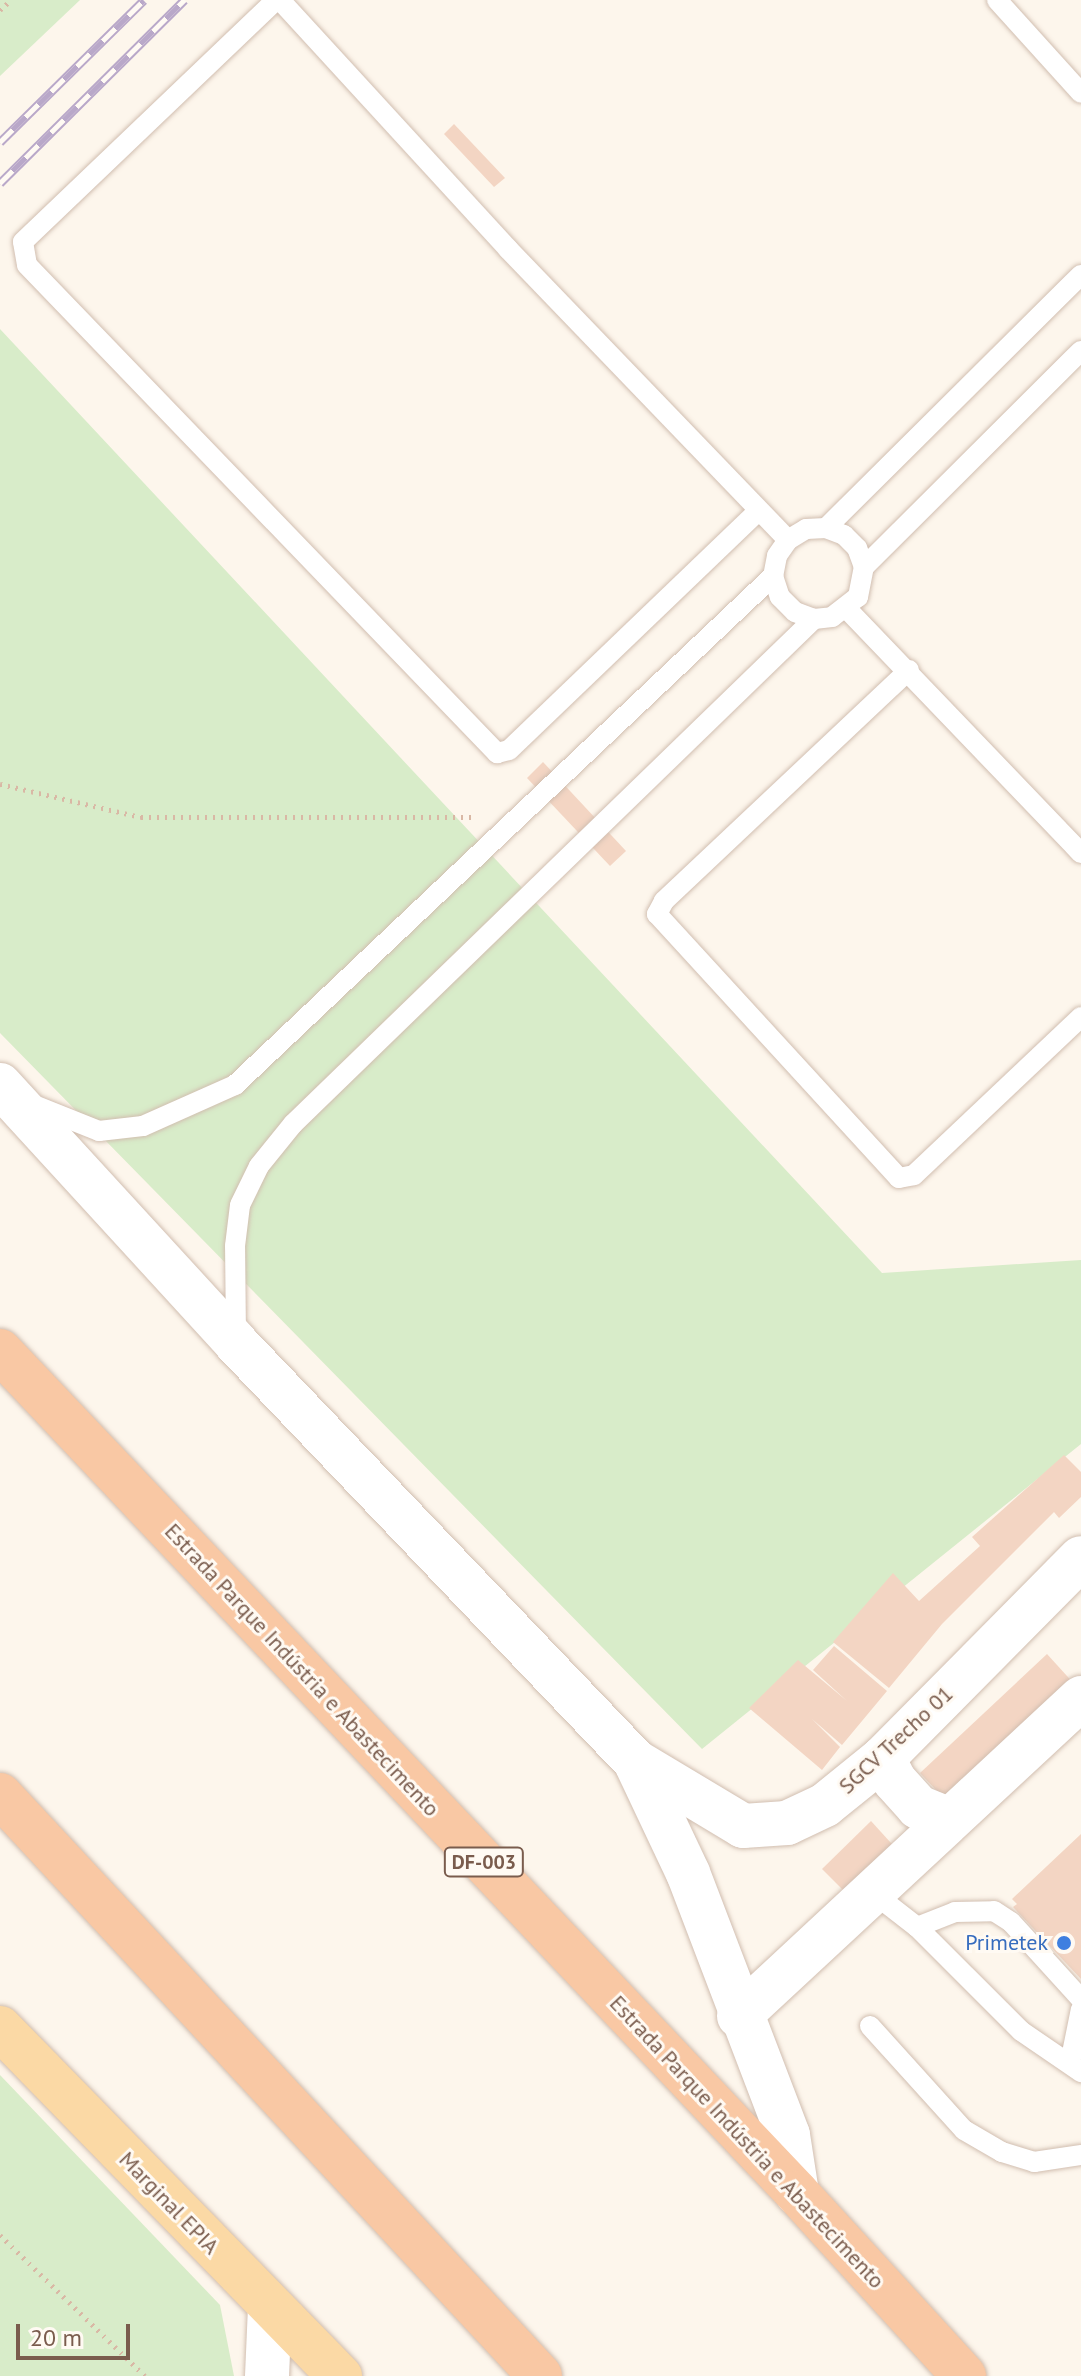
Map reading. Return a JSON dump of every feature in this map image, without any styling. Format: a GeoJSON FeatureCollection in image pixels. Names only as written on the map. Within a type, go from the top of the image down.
{"type":"FeatureCollection","features":[{"type":"Feature","properties":{"kind":"highway","name":"Estrada Parque Indústria e Abastecimento"},"geometry":{"type":"LineString","coordinates":[[0,1351],[797,2193],[964,2376]]}},
{"type":"Feature","properties":{"kind":"highway"},"geometry":{"type":"LineString","coordinates":[[0,1795],[540,2376]]}},
{"type":"Feature","properties":{"kind":"main road","name":"Marginal EPIA"},"geometry":{"type":"LineString","coordinates":[[0,2028],[340,2376]]}},
{"type":"Feature","properties":{"kind":"street"},"geometry":{"type":"LineString","coordinates":[[6,1091],[236,1343],[635,1761],[688,1873],[739,2016],[788,2135],[797,2193]]}},
{"type":"Feature","properties":{"kind":"street","name":"SGCV Trecho 01"},"geometry":{"type":"LineString","coordinates":[[635,1761],[743,1826],[787,1823],[825,1805],[883,1758],[1081,1558]]}},
{"type":"Feature","properties":{"kind":"street"},"geometry":{"type":"LineString","coordinates":[[739,2016],[1081,1698]]}},
{"type":"Feature","properties":{"kind":"street"},"geometry":{"type":"LineString","coordinates":[[883,1758],[918,1807],[948,1819]]}},
{"type":"Feature","properties":{"kind":"street"},"geometry":{"type":"LineString","coordinates":[[267,2376],[270,2307]]}},
{"type":"Feature","properties":{"kind":"lane"},"geometry":{"type":"LineString","coordinates":[[758,511],[509,750],[497,753],[27,265],[21,252],[23,242],[278,0],[788,540]]}},
{"type":"Feature","properties":{"kind":"lane"},"geometry":{"type":"LineString","coordinates":[[997,0],[1081,93]]}},
{"type":"Feature","properties":{"kind":"lane"},"geometry":{"type":"LineString","coordinates":[[826,528],[1081,275]]}},
{"type":"Feature","properties":{"kind":"lane"},"geometry":{"type":"LineString","coordinates":[[864,567],[1081,351]]}},
{"type":"Feature","properties":{"kind":"lane"},"geometry":{"type":"LineString","coordinates":[[236,1343],[235,1246],[240,1205],[259,1166],[284,1135],[814,619],[847,609],[858,597],[864,567],[857,548],[826,528],[806,529],[788,540],[777,556],[773,576],[780,597],[795,612],[814,619]]}},
{"type":"Feature","properties":{"kind":"lane"},"geometry":{"type":"LineString","coordinates":[[6,1091],[99,1131],[143,1126],[223,1091],[773,576]]}},
{"type":"Feature","properties":{"kind":"lane"},"geometry":{"type":"LineString","coordinates":[[847,609],[909,670],[1081,853]]}},
{"type":"Feature","properties":{"kind":"lane"},"geometry":{"type":"LineString","coordinates":[[909,670],[664,901],[657,914],[899,1178],[914,1175],[1081,1017]]}},
{"type":"Feature","properties":{"kind":"lane"},"geometry":{"type":"LineString","coordinates":[[872,1892],[917,1927],[1021,2031],[1075,2067],[1081,2009]]}},
{"type":"Feature","properties":{"kind":"lane"},"geometry":{"type":"LineString","coordinates":[[917,1927],[955,1912],[994,1911],[1011,1922],[1081,1999]]}},
{"type":"Feature","properties":{"kind":"lane"},"geometry":{"type":"LineString","coordinates":[[870,2026],[964,2130],[1002,2152],[1034,2162],[1081,2155]]}},
{"type":"Feature","properties":{"kind":"path"},"geometry":{"type":"LineString","coordinates":[[0,10],[11,0]]}},
{"type":"Feature","properties":{"kind":"path"},"geometry":{"type":"LineString","coordinates":[[0,784],[141,817],[476,817],[499,833]]}},
{"type":"Feature","properties":{"kind":"path"},"geometry":{"type":"LineString","coordinates":[[0,2235],[145,2376]]}},
{"type":"Feature","properties":{"kind":"green space"},"geometry":{"type":"Polygon","coordinates":[[[0,0],[80,0],[0,76],[0,0]]]}},
{"type":"Feature","properties":{"kind":"green space"},"geometry":{"type":"Polygon","coordinates":[[[0,329],[882,1273],[1081,1260],[1081,1444],[702,1749],[0,1033],[0,329]]]}},
{"type":"Feature","properties":{"kind":"green space"},"geometry":{"type":"Polygon","coordinates":[[[0,2075],[220,2305],[234,2376],[0,2376],[0,2075]]]}},
{"type":"Feature","properties":{"kind":"building"},"geometry":{"type":"Polygon","coordinates":[[[454,124],[505,178],[494,187],[444,134],[454,124]]]}},
{"type":"Feature","properties":{"kind":"building"},"geometry":{"type":"Polygon","coordinates":[[[543,762],[626,851],[610,866],[527,778],[543,762]]]}},
{"type":"Feature","properties":{"kind":"building"},"geometry":{"type":"Polygon","coordinates":[[[1064,1455],[1081,1472],[1081,1497],[1059,1518],[1054,1512],[942,1624],[889,1688],[833,1642],[893,1573],[919,1601],[980,1546],[972,1537],[1064,1455]]]}},
{"type":"Feature","properties":{"kind":"building"},"geometry":{"type":"Polygon","coordinates":[[[834,1646],[887,1691],[842,1745],[812,1719],[840,1747],[822,1770],[749,1708],[798,1660],[847,1701],[813,1670],[834,1646]]]}},
{"type":"Feature","properties":{"kind":"building"},"geometry":{"type":"Polygon","coordinates":[[[1047,1654],[1077,1687],[952,1807],[920,1773],[1047,1654]]]}},
{"type":"Feature","properties":{"kind":"building"},"geometry":{"type":"Polygon","coordinates":[[[871,1821],[901,1854],[854,1901],[822,1869],[871,1821]]]}},
{"type":"Feature","properties":{"kind":"building","name":"Primetek"},"geometry":{"type":"Polygon","coordinates":[[[1081,1834],[1081,1979],[1013,1907],[1017,1904],[1012,1899],[1081,1834]]]}},
{"type":"Feature","properties":{"kind":"railway"},"geometry":{"type":"LineString","coordinates":[[0,142],[144,0]]}},
{"type":"Feature","properties":{"kind":"railway"},"geometry":{"type":"LineString","coordinates":[[0,183],[184,0]]}},
{"type":"Feature","properties":{"kind":"place","name":"Primetek"},"geometry":{"type":"Point","coordinates":[1064,1943]}}]}
